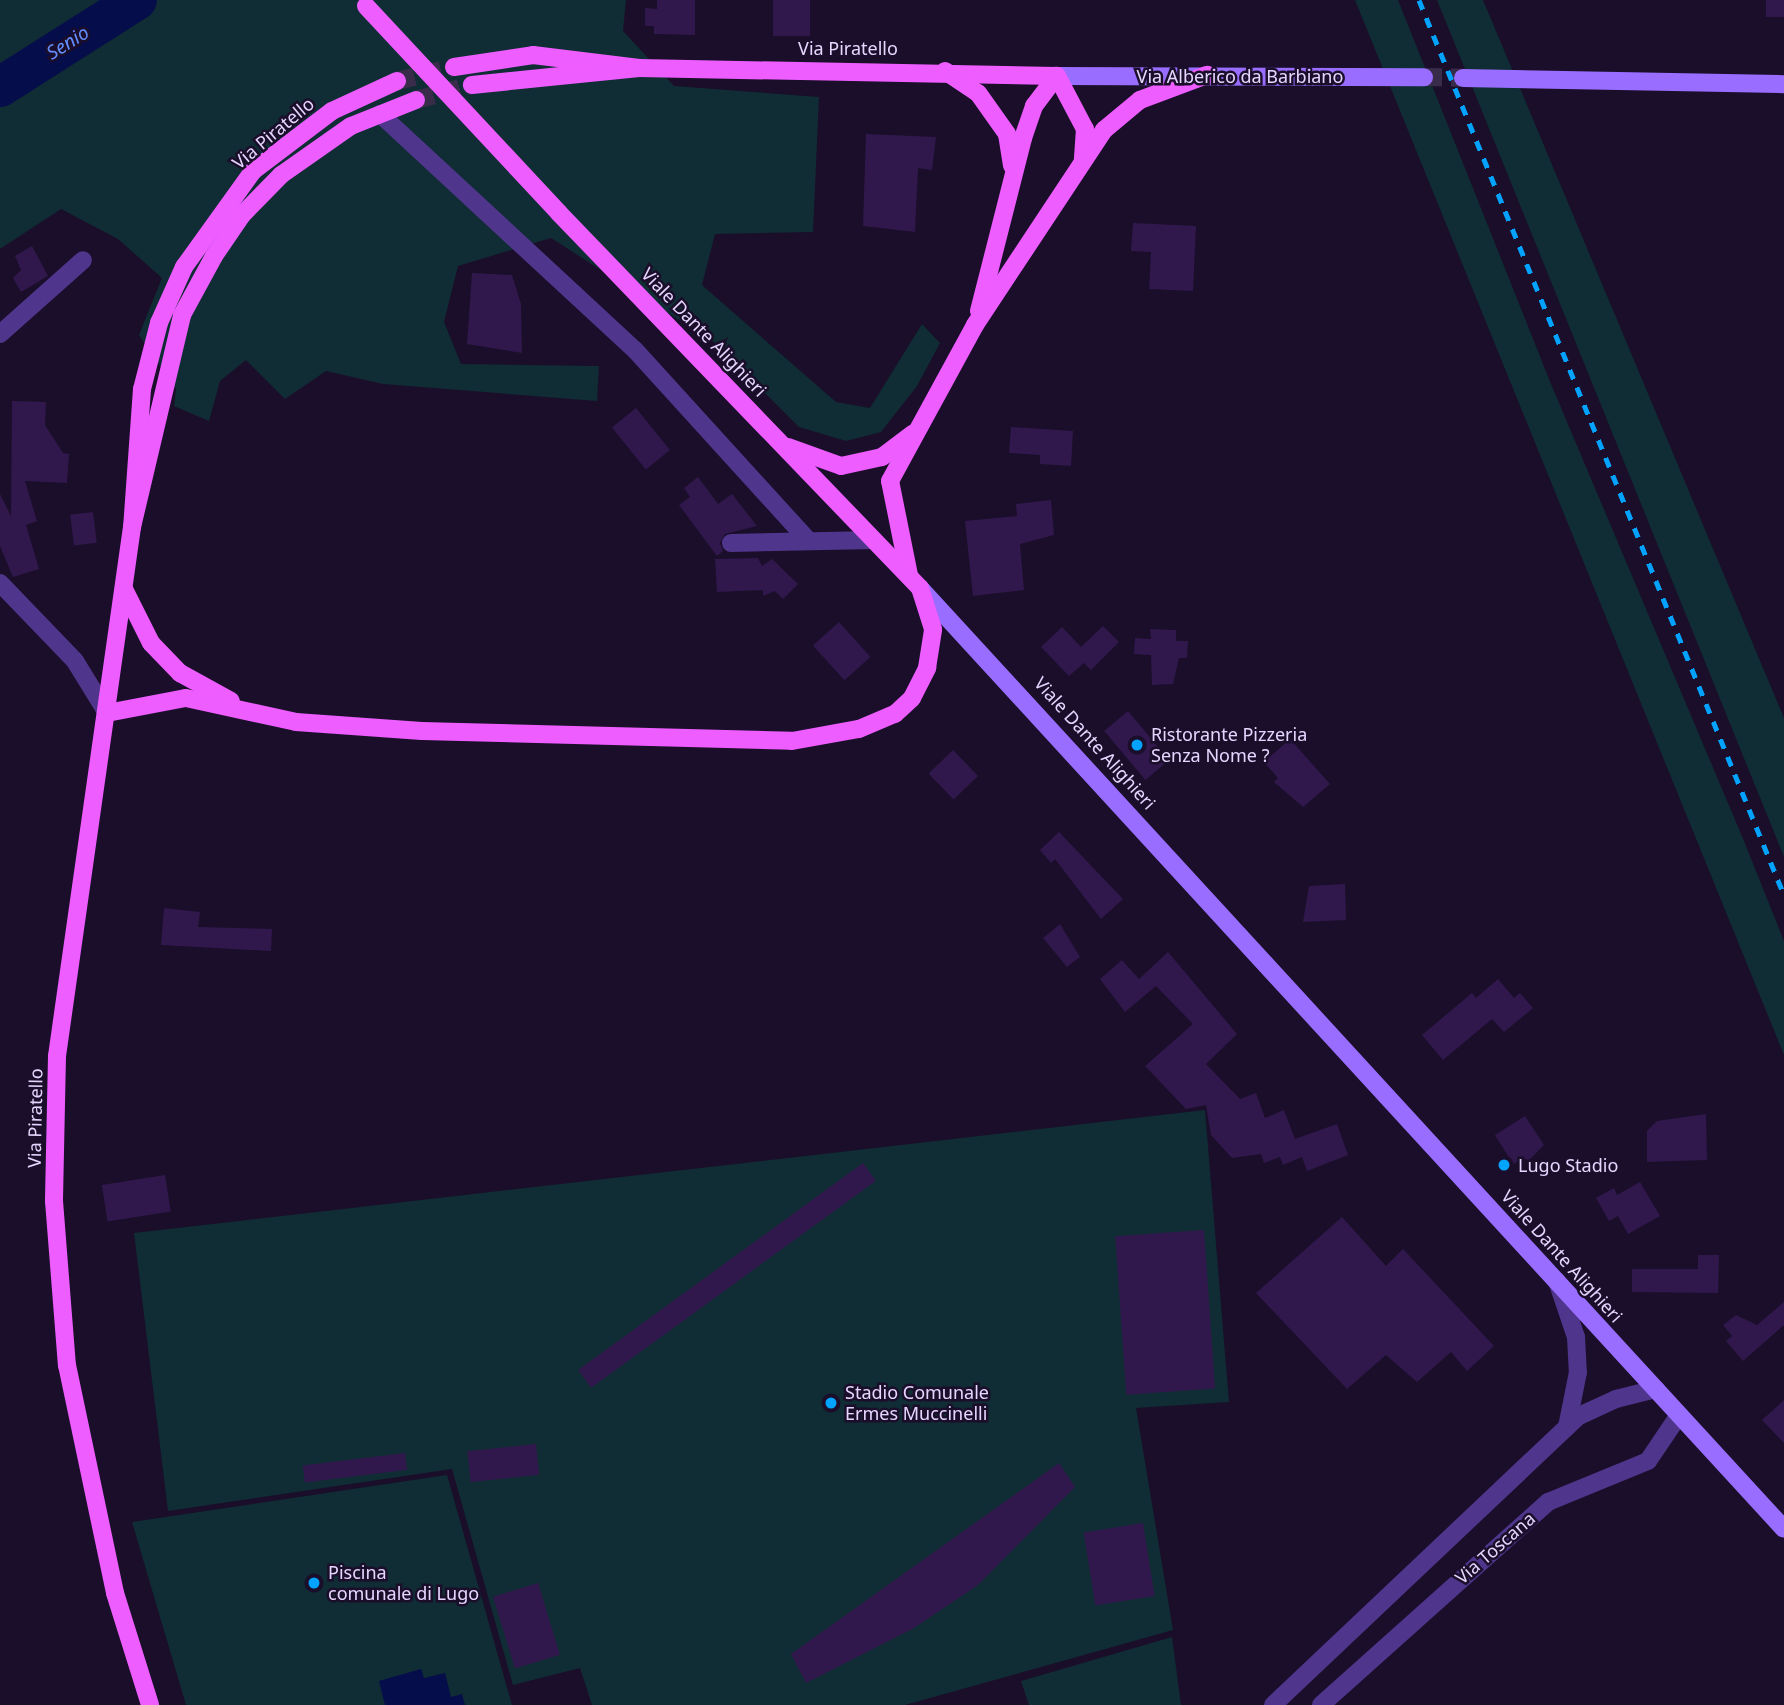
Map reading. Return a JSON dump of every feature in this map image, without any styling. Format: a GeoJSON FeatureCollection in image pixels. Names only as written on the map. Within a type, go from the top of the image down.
{"type":"FeatureCollection","features":[{"type":"Feature","properties":{"kind":"main road","name":"Viale Dante Alighieri"},"geometry":{"type":"LineString","coordinates":[[360,0],[559,214],[915,583]]}},
{"type":"Feature","properties":{"kind":"main road","name":"Via Piratello"},"geometry":{"type":"LineString","coordinates":[[454,67],[533,55],[639,68]]}},
{"type":"Feature","properties":{"kind":"main road","name":"Via Piratello"},"geometry":{"type":"LineString","coordinates":[[472,85],[639,68],[942,69],[1057,76]]}},
{"type":"Feature","properties":{"kind":"main road"},"geometry":{"type":"LineString","coordinates":[[942,69],[978,93],[1007,134],[1012,170]]}},
{"type":"Feature","properties":{"kind":"main road"},"geometry":{"type":"LineString","coordinates":[[107,713],[186,698],[247,709],[296,722],[654,740],[792,741],[859,729],[904,706],[927,668],[933,629],[915,583],[890,481],[975,325],[1104,130],[1140,100],[1208,75]]}},
{"type":"Feature","properties":{"kind":"main road"},"geometry":{"type":"LineString","coordinates":[[975,325],[1012,170],[1034,106],[1057,76],[1085,129],[1083,160]]}},
{"type":"Feature","properties":{"kind":"main road","name":"Via Piratello"},"geometry":{"type":"LineString","coordinates":[[150,1705],[116,1593],[67,1365],[54,1201],[57,1056],[77,894],[107,713],[132,527],[142,389],[159,323],[184,267],[253,171],[332,111],[397,81]]}},
{"type":"Feature","properties":{"kind":"main road","name":"Via Piratello"},"geometry":{"type":"LineString","coordinates":[[132,527],[182,315],[214,256],[242,215],[281,175],[351,126],[416,100]]}},
{"type":"Feature","properties":{"kind":"main road"},"geometry":{"type":"LineString","coordinates":[[785,446],[841,466],[882,457],[916,432]]}},
{"type":"Feature","properties":{"kind":"main road"},"geometry":{"type":"LineString","coordinates":[[124,589],[151,643],[180,673],[247,709]]}},
{"type":"Feature","properties":{"kind":"street","name":"Via Alberico da Barbiano"},"geometry":{"type":"LineString","coordinates":[[1057,76],[1424,77]]}},
{"type":"Feature","properties":{"kind":"street"},"geometry":{"type":"LineString","coordinates":[[1463,78],[1784,84]]}},
{"type":"Feature","properties":{"kind":"street"},"geometry":{"type":"LineString","coordinates":[[380,114],[635,350],[809,541]]}},
{"type":"Feature","properties":{"kind":"street"},"geometry":{"type":"LineString","coordinates":[[0,334],[83,260]]}},
{"type":"Feature","properties":{"kind":"street"},"geometry":{"type":"LineString","coordinates":[[731,543],[874,540]]}},
{"type":"Feature","properties":{"kind":"street"},"geometry":{"type":"LineString","coordinates":[[0,583],[75,662],[107,713]]}},
{"type":"Feature","properties":{"kind":"street","name":"Viale Dante Alighieri"},"geometry":{"type":"LineString","coordinates":[[915,583],[1784,1530]]}},
{"type":"Feature","properties":{"kind":"street"},"geometry":{"type":"LineString","coordinates":[[1557,1281],[1577,1350],[1576,1398],[1567,1427]]}},
{"type":"Feature","properties":{"kind":"street","name":"Via Toscana"},"geometry":{"type":"LineString","coordinates":[[1273,1705],[1567,1427],[1616,1398],[1656,1389]]}},
{"type":"Feature","properties":{"kind":"street","name":"Via Toscana"},"geometry":{"type":"LineString","coordinates":[[1321,1705],[1548,1502],[1648,1461],[1679,1415]]}},
{"type":"Feature","properties":{"kind":"shaded area"},"geometry":{"type":"Polygon","coordinates":[[[0,0],[626,0],[623,31],[674,86],[819,97],[813,232],[715,234],[702,285],[836,402],[870,408],[922,324],[940,343],[917,386],[881,432],[846,441],[799,427],[715,343],[551,238],[458,266],[444,322],[461,364],[599,366],[597,401],[383,384],[326,371],[285,399],[246,360],[220,381],[209,421],[174,406],[176,389],[139,335],[162,278],[118,239],[61,209],[0,249],[0,0]]]}},
{"type":"Feature","properties":{"kind":"shaded area"},"geometry":{"type":"Polygon","coordinates":[[[1355,0],[1398,0],[1551,384],[1744,841],[1784,941],[1784,1055],[1355,0]]]}},
{"type":"Feature","properties":{"kind":"shaded area"},"geometry":{"type":"Polygon","coordinates":[[[1437,0],[1483,0],[1784,718],[1784,857],[1437,0]]]}},
{"type":"Feature","properties":{"kind":"shaded area"},"geometry":{"type":"Polygon","coordinates":[[[1205,1110],[1229,1402],[1136,1408],[1173,1630],[905,1705],[592,1705],[580,1668],[513,1685],[452,1469],[168,1511],[134,1233],[1205,1110]]]}},
{"type":"Feature","properties":{"kind":"shaded area","name":"Piscina comunale di Lugo"},"geometry":{"type":"Polygon","coordinates":[[[447,1475],[512,1705],[186,1705],[132,1522],[447,1475]]]}},
{"type":"Feature","properties":{"kind":"shaded area"},"geometry":{"type":"Polygon","coordinates":[[[1172,1637],[1181,1705],[1029,1705],[1021,1681],[1172,1637]]]}},
{"type":"Feature","properties":{"kind":"shaded area"},"geometry":{"type":"Polygon","coordinates":[[[421,1669],[424,1678],[445,1673],[451,1697],[462,1694],[465,1705],[385,1705],[379,1681],[421,1669]]]}},
{"type":"Feature","properties":{"kind":"building"},"geometry":{"type":"Polygon","coordinates":[[[657,0],[695,0],[695,35],[654,34],[654,26],[645,26],[645,8],[657,9],[657,0]]]}},
{"type":"Feature","properties":{"kind":"building"},"geometry":{"type":"Polygon","coordinates":[[[773,0],[810,0],[810,36],[773,36],[773,0]]]}},
{"type":"Feature","properties":{"kind":"building"},"geometry":{"type":"Polygon","coordinates":[[[1766,0],[1784,0],[1784,17],[1766,17],[1766,0]]]}},
{"type":"Feature","properties":{"kind":"building"},"geometry":{"type":"Polygon","coordinates":[[[866,134],[936,137],[932,170],[918,168],[915,232],[863,226],[866,134]]]}},
{"type":"Feature","properties":{"kind":"building"},"geometry":{"type":"Polygon","coordinates":[[[1133,223],[1196,226],[1193,291],[1149,289],[1151,252],[1131,251],[1133,223]]]}},
{"type":"Feature","properties":{"kind":"building"},"geometry":{"type":"Polygon","coordinates":[[[32,246],[48,276],[21,292],[13,278],[21,270],[15,256],[32,246]]]}},
{"type":"Feature","properties":{"kind":"building"},"geometry":{"type":"Polygon","coordinates":[[[472,273],[512,275],[521,304],[522,353],[467,344],[472,273]]]}},
{"type":"Feature","properties":{"kind":"building"},"geometry":{"type":"Polygon","coordinates":[[[12,401],[46,402],[45,425],[63,453],[69,454],[67,483],[25,481],[37,521],[26,525],[39,569],[13,577],[0,546],[0,494],[11,516],[12,401]]]}},
{"type":"Feature","properties":{"kind":"building"},"geometry":{"type":"Polygon","coordinates":[[[636,408],[670,450],[646,469],[612,428],[636,408]]]}},
{"type":"Feature","properties":{"kind":"building"},"geometry":{"type":"Polygon","coordinates":[[[1011,427],[1073,431],[1071,466],[1040,464],[1040,455],[1009,453],[1011,427]]]}},
{"type":"Feature","properties":{"kind":"building"},"geometry":{"type":"Polygon","coordinates":[[[698,477],[718,504],[732,494],[757,526],[725,534],[720,543],[723,551],[717,556],[679,505],[690,497],[684,488],[698,477]]]}},
{"type":"Feature","properties":{"kind":"building"},"geometry":{"type":"Polygon","coordinates":[[[1051,500],[1054,535],[1020,544],[1024,590],[973,596],[965,521],[1017,516],[1016,504],[1051,500]]]}},
{"type":"Feature","properties":{"kind":"building"},"geometry":{"type":"Polygon","coordinates":[[[93,512],[97,543],[74,546],[70,515],[93,512]]]}},
{"type":"Feature","properties":{"kind":"building"},"geometry":{"type":"Polygon","coordinates":[[[758,558],[762,566],[772,559],[798,584],[783,599],[775,591],[763,596],[763,590],[717,592],[715,559],[758,558]]]}},
{"type":"Feature","properties":{"kind":"building"},"geometry":{"type":"Polygon","coordinates":[[[839,622],[870,657],[844,680],[813,645],[839,622]]]}},
{"type":"Feature","properties":{"kind":"building"},"geometry":{"type":"Polygon","coordinates":[[[1103,626],[1119,642],[1091,670],[1084,663],[1069,676],[1041,647],[1062,627],[1081,647],[1103,626]]]}},
{"type":"Feature","properties":{"kind":"building"},"geometry":{"type":"Polygon","coordinates":[[[1150,629],[1176,630],[1176,641],[1188,641],[1187,658],[1179,658],[1173,684],[1152,685],[1151,655],[1134,654],[1135,638],[1151,639],[1150,629]]]}},
{"type":"Feature","properties":{"kind":"building","name":"Ristorante Pizzeria Senza Nome ?"},"geometry":{"type":"Polygon","coordinates":[[[1128,711],[1169,760],[1145,780],[1104,731],[1128,711]]]}},
{"type":"Feature","properties":{"kind":"building"},"geometry":{"type":"Polygon","coordinates":[[[1290,739],[1330,784],[1303,807],[1274,782],[1278,778],[1264,762],[1290,739]]]}},
{"type":"Feature","properties":{"kind":"building"},"geometry":{"type":"Polygon","coordinates":[[[953,750],[978,776],[954,800],[929,774],[953,750]]]}},
{"type":"Feature","properties":{"kind":"building"},"geometry":{"type":"Polygon","coordinates":[[[1059,832],[1123,899],[1101,919],[1055,859],[1051,863],[1040,850],[1059,832]]]}},
{"type":"Feature","properties":{"kind":"building"},"geometry":{"type":"Polygon","coordinates":[[[1345,884],[1346,920],[1303,922],[1309,886],[1345,884]]]}},
{"type":"Feature","properties":{"kind":"building"},"geometry":{"type":"Polygon","coordinates":[[[164,908],[200,912],[198,927],[272,929],[271,951],[161,945],[164,908]]]}},
{"type":"Feature","properties":{"kind":"building"},"geometry":{"type":"Polygon","coordinates":[[[1060,924],[1080,957],[1067,967],[1043,938],[1060,924]]]}},
{"type":"Feature","properties":{"kind":"building"},"geometry":{"type":"Polygon","coordinates":[[[1168,952],[1237,1034],[1206,1064],[1240,1099],[1256,1093],[1265,1118],[1284,1110],[1295,1139],[1337,1124],[1348,1155],[1307,1171],[1302,1157],[1283,1165],[1280,1157],[1264,1163],[1261,1154],[1232,1158],[1211,1135],[1206,1105],[1186,1109],[1145,1066],[1193,1024],[1156,986],[1125,1012],[1100,979],[1122,960],[1139,979],[1168,952]]]}},
{"type":"Feature","properties":{"kind":"building"},"geometry":{"type":"Polygon","coordinates":[[[1498,979],[1514,998],[1520,993],[1533,1008],[1504,1032],[1492,1019],[1443,1060],[1422,1035],[1472,993],[1476,998],[1498,979]]]}},
{"type":"Feature","properties":{"kind":"building"},"geometry":{"type":"Polygon","coordinates":[[[1706,1114],[1707,1160],[1647,1162],[1647,1131],[1657,1121],[1706,1114]]]}},
{"type":"Feature","properties":{"kind":"building"},"geometry":{"type":"Polygon","coordinates":[[[1525,1116],[1544,1145],[1528,1161],[1524,1158],[1513,1164],[1495,1135],[1525,1116]]]}},
{"type":"Feature","properties":{"kind":"building"},"geometry":{"type":"Polygon","coordinates":[[[863,1163],[876,1181],[591,1388],[578,1370],[863,1163]]]}},
{"type":"Feature","properties":{"kind":"building"},"geometry":{"type":"Polygon","coordinates":[[[165,1175],[171,1212],[108,1222],[102,1185],[165,1175]]]}},
{"type":"Feature","properties":{"kind":"building"},"geometry":{"type":"Polygon","coordinates":[[[1640,1182],[1660,1216],[1628,1234],[1618,1216],[1609,1221],[1596,1198],[1614,1188],[1617,1195],[1640,1182]]]}},
{"type":"Feature","properties":{"kind":"building"},"geometry":{"type":"Polygon","coordinates":[[[1342,1217],[1386,1266],[1403,1249],[1494,1346],[1467,1371],[1451,1352],[1417,1382],[1386,1355],[1347,1389],[1256,1293],[1342,1217]]]}},
{"type":"Feature","properties":{"kind":"building"},"geometry":{"type":"Polygon","coordinates":[[[1204,1230],[1215,1389],[1126,1395],[1115,1236],[1204,1230]]]}},
{"type":"Feature","properties":{"kind":"building"},"geometry":{"type":"Polygon","coordinates":[[[1698,1255],[1719,1255],[1718,1293],[1632,1292],[1632,1269],[1698,1269],[1698,1255]]]}},
{"type":"Feature","properties":{"kind":"building"},"geometry":{"type":"Polygon","coordinates":[[[1784,1302],[1784,1325],[1743,1361],[1726,1341],[1732,1336],[1723,1325],[1736,1315],[1757,1325],[1784,1302]]]}},
{"type":"Feature","properties":{"kind":"building"},"geometry":{"type":"Polygon","coordinates":[[[1784,1400],[1784,1443],[1762,1420],[1784,1400]]]}},
{"type":"Feature","properties":{"kind":"building"},"geometry":{"type":"Polygon","coordinates":[[[536,1444],[539,1475],[471,1482],[467,1451],[536,1444]]]}},
{"type":"Feature","properties":{"kind":"building"},"geometry":{"type":"Polygon","coordinates":[[[405,1453],[407,1470],[305,1482],[303,1466],[405,1453]]]}},
{"type":"Feature","properties":{"kind":"building"},"geometry":{"type":"Polygon","coordinates":[[[1059,1463],[1075,1487],[978,1585],[914,1628],[806,1683],[791,1654],[1059,1463]]]}},
{"type":"Feature","properties":{"kind":"building"},"geometry":{"type":"Polygon","coordinates":[[[1143,1523],[1155,1596],[1095,1605],[1084,1532],[1143,1523]]]}},
{"type":"Feature","properties":{"kind":"building"},"geometry":{"type":"Polygon","coordinates":[[[538,1583],[560,1655],[515,1668],[493,1597],[538,1583]]]}},
{"type":"Feature","properties":{"kind":"waterway","name":"Senio"},"geometry":{"type":"LineString","coordinates":[[0,87],[137,0]]}},
{"type":"Feature","properties":{"kind":"tunnel"},"geometry":{"type":"LineString","coordinates":[[397,81],[454,67]]}},
{"type":"Feature","properties":{"kind":"tunnel"},"geometry":{"type":"LineString","coordinates":[[1424,77],[1463,78]]}},
{"type":"Feature","properties":{"kind":"tunnel"},"geometry":{"type":"LineString","coordinates":[[416,100],[472,85]]}},
{"type":"Feature","properties":{"kind":"railway"},"geometry":{"type":"LineString","coordinates":[[1419,0],[1784,895]]}},
{"type":"Feature","properties":{"kind":"place","name":"Ristorante Pizzeria Senza Nome ?"},"geometry":{"type":"Point","coordinates":[1137,745]}},
{"type":"Feature","properties":{"kind":"place","name":"Lugo Stadio"},"geometry":{"type":"Point","coordinates":[1504,1165]}},
{"type":"Feature","properties":{"kind":"place","name":"Stadio Comunale Ermes Muccinelli"},"geometry":{"type":"Point","coordinates":[831,1403]}},
{"type":"Feature","properties":{"kind":"place","name":"Piscina comunale di Lugo"},"geometry":{"type":"Point","coordinates":[314,1583]}}]}
